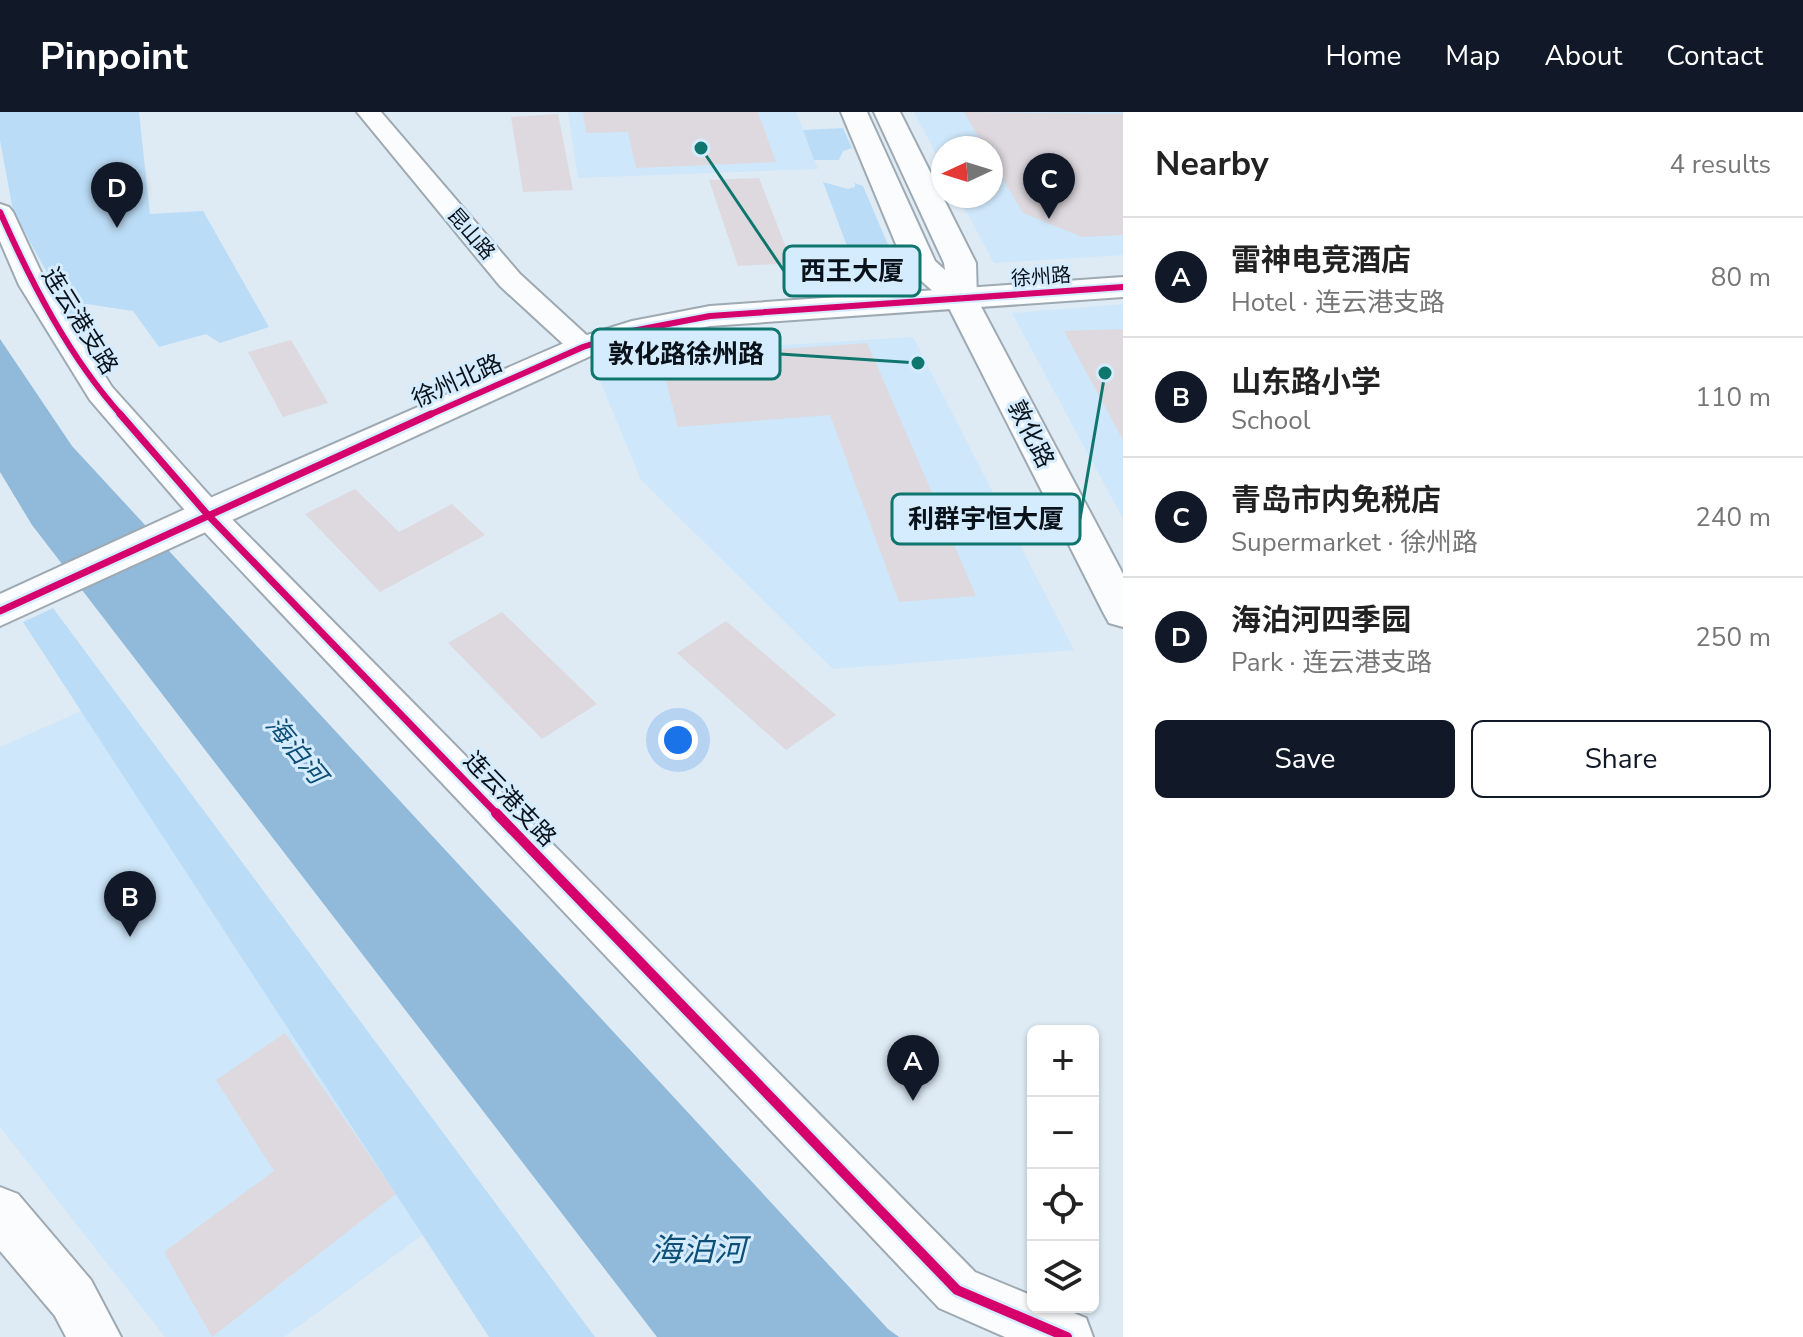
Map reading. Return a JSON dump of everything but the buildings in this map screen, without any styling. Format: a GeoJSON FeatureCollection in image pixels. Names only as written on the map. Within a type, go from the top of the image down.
{"type":"FeatureCollection","features":[{"type":"Feature","properties":{"kind":"main road","name":"敦化路"},"geometry":{"type":"LineString","coordinates":[[854,112],[921,266],[961,299],[1123,612]]}},
{"type":"Feature","properties":{"kind":"main road","name":"敦化路"},"geometry":{"type":"LineString","coordinates":[[887,112],[960,263],[961,299]]}},
{"type":"Feature","properties":{"kind":"main road","name":"徐州路"},"geometry":{"type":"LineString","coordinates":[[961,299],[1123,287]]}},
{"type":"Feature","properties":{"kind":"main road","name":"徐州北路"},"geometry":{"type":"LineString","coordinates":[[9,607],[207,514],[583,347],[632,331],[710,316],[961,299]]}},
{"type":"Feature","properties":{"kind":"street","name":"昆山路"},"geometry":{"type":"LineString","coordinates":[[369,112],[510,280],[583,347]]}},
{"type":"Feature","properties":{"kind":"street","name":"连云港支路"},"geometry":{"type":"LineString","coordinates":[[0,212],[33,285],[101,393],[207,514],[957,1290],[1067,1337]]}},
{"type":"Feature","properties":{"kind":"street"},"geometry":{"type":"LineString","coordinates":[[0,1212],[73,1298],[95,1337]]}},
{"type":"Feature","properties":{"kind":"shaded area"},"geometry":{"type":"Polygon","coordinates":[[[0,112],[139,112],[150,214],[203,211],[269,327],[220,343],[206,334],[159,347],[133,311],[86,304],[72,318],[13,211],[0,140],[0,112]]]}},
{"type":"Feature","properties":{"kind":"shaded area"},"geometry":{"type":"Polygon","coordinates":[[[568,112],[796,112],[818,169],[578,178],[568,112]]]}},
{"type":"Feature","properties":{"kind":"shaded area"},"geometry":{"type":"Polygon","coordinates":[[[914,112],[1123,112],[1123,255],[994,263],[964,208],[1003,208],[1003,136],[931,136],[931,144],[914,112]]]}},
{"type":"Feature","properties":{"kind":"shaded area"},"geometry":{"type":"Polygon","coordinates":[[[843,128],[852,148],[843,151],[839,160],[814,160],[803,130],[843,128]]]}},
{"type":"Feature","properties":{"kind":"shaded area"},"geometry":{"type":"Polygon","coordinates":[[[823,182],[848,189],[855,187],[855,183],[863,186],[903,280],[864,291],[823,182]]]}},
{"type":"Feature","properties":{"kind":"shaded area"},"geometry":{"type":"Polygon","coordinates":[[[1123,304],[1123,519],[1012,313],[1123,304]]]}},
{"type":"Feature","properties":{"kind":"shaded area"},"geometry":{"type":"Polygon","coordinates":[[[913,337],[1074,650],[833,669],[641,480],[599,378],[716,349],[913,337]]]}},
{"type":"Feature","properties":{"kind":"shaded area"},"geometry":{"type":"Polygon","coordinates":[[[53,608],[595,1337],[489,1337],[23,622],[53,608]]]}},
{"type":"Feature","properties":{"kind":"shaded area"},"geometry":{"type":"Polygon","coordinates":[[[99,703],[451,1214],[284,1337],[165,1337],[0,1127],[0,747],[99,703]]]}},
{"type":"Feature","properties":{"kind":"water","name":"海泊河"},"geometry":{"type":"Polygon","coordinates":[[[0,339],[72,446],[888,1329],[899,1337],[657,1337],[32,525],[0,472],[0,339]]]}},
{"type":"Feature","properties":{"kind":"cycle path"},"geometry":{"type":"LineString","coordinates":[[0,212],[33,285],[101,393],[207,514],[957,1290],[1067,1337]]}},
{"type":"Feature","properties":{"kind":"cycle path"},"geometry":{"type":"LineString","coordinates":[[0,611],[207,514],[583,347],[632,331],[710,316],[1123,287]]}},
{"type":"Feature","properties":{"kind":"place","name":"西王大厦"},"geometry":{"type":"Point","coordinates":[701,148]}},
{"type":"Feature","properties":{"kind":"place","name":"青岛市内免税店"},"geometry":{"type":"Point","coordinates":[1049,219]}},
{"type":"Feature","properties":{"kind":"place","name":"海泊河四季园"},"geometry":{"type":"Point","coordinates":[117,228]}},
{"type":"Feature","properties":{"kind":"place","name":"敦化路徐州路"},"geometry":{"type":"Point","coordinates":[918,363]}},
{"type":"Feature","properties":{"kind":"place","name":"利群宇恒大厦"},"geometry":{"type":"Point","coordinates":[1105,373]}},
{"type":"Feature","properties":{"kind":"place","name":"山东路小学"},"geometry":{"type":"Point","coordinates":[130,937]}},
{"type":"Feature","properties":{"kind":"place","name":"雷神电竞酒店"},"geometry":{"type":"Point","coordinates":[913,1101]}}]}
